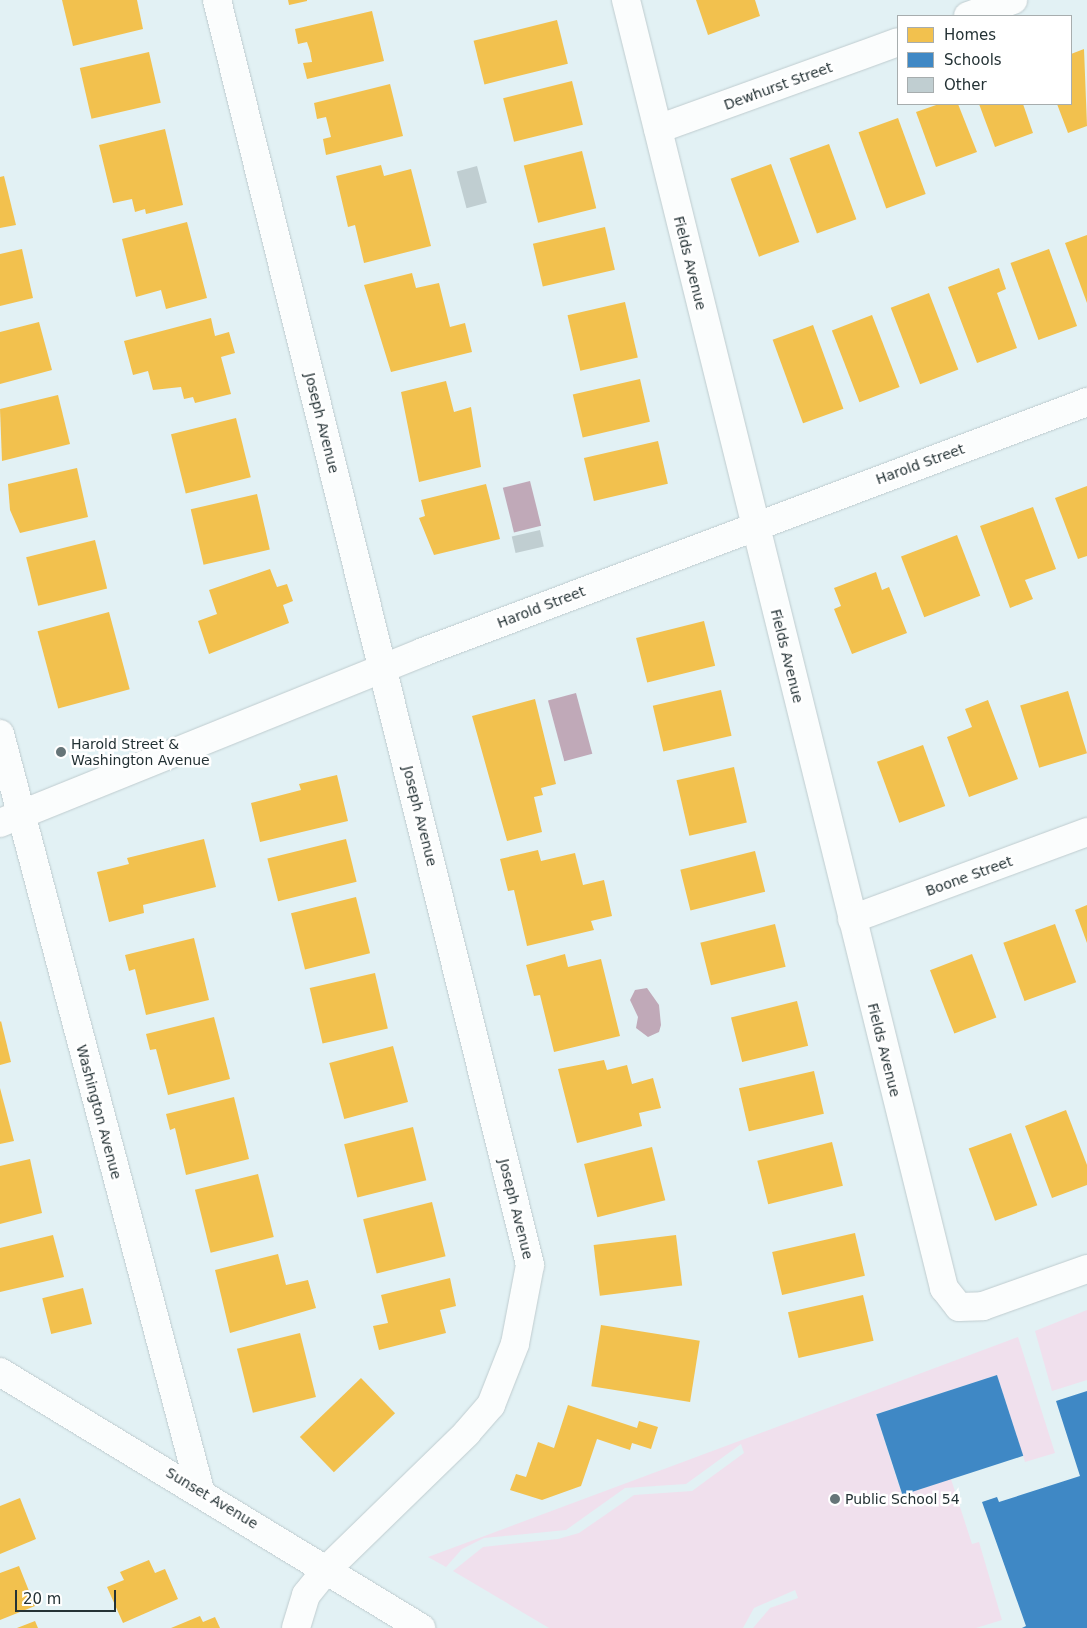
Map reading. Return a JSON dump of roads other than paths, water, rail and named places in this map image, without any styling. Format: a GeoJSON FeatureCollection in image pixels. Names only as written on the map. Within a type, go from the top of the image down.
{"type":"FeatureCollection","features":[{"type":"Feature","properties":{"kind":"street","name":"Joseph Avenue"},"geometry":{"type":"LineString","coordinates":[[216,0],[530,1264],[515,1344],[491,1404],[468,1433],[327,1569],[306,1595],[296,1628]]}},
{"type":"Feature","properties":{"kind":"street","name":"Fields Avenue"},"geometry":{"type":"LineString","coordinates":[[626,0],[754,525],[944,1288],[960,1307],[1008,1298],[1087,1269]]}},
{"type":"Feature","properties":{"kind":"street"},"geometry":{"type":"LineString","coordinates":[[971,15],[1013,0]]}},
{"type":"Feature","properties":{"kind":"street","name":"Dewhurst Street"},"geometry":{"type":"LineString","coordinates":[[658,129],[897,42]]}},
{"type":"Feature","properties":{"kind":"street","name":"Harold Street"},"geometry":{"type":"LineString","coordinates":[[10,819],[383,668],[754,525],[1087,402]]}},
{"type":"Feature","properties":{"kind":"street","name":"Washington Avenue"},"geometry":{"type":"LineString","coordinates":[[0,734],[10,819],[200,1490]]}},
{"type":"Feature","properties":{"kind":"street","name":"Boone Street"},"geometry":{"type":"LineString","coordinates":[[852,919],[1087,832]]}},
{"type":"Feature","properties":{"kind":"street","name":"Sunset Avenue"},"geometry":{"type":"LineString","coordinates":[[0,1372],[200,1490],[421,1628]]}},
{"type":"Feature","properties":{"kind":"place","name":"Harold Street & Washington Avenue"},"geometry":{"type":"Point","coordinates":[61,752]}},
{"type":"Feature","properties":{"kind":"place","name":"Public School 54"},"geometry":{"type":"Point","coordinates":[835,1499]}}]}
